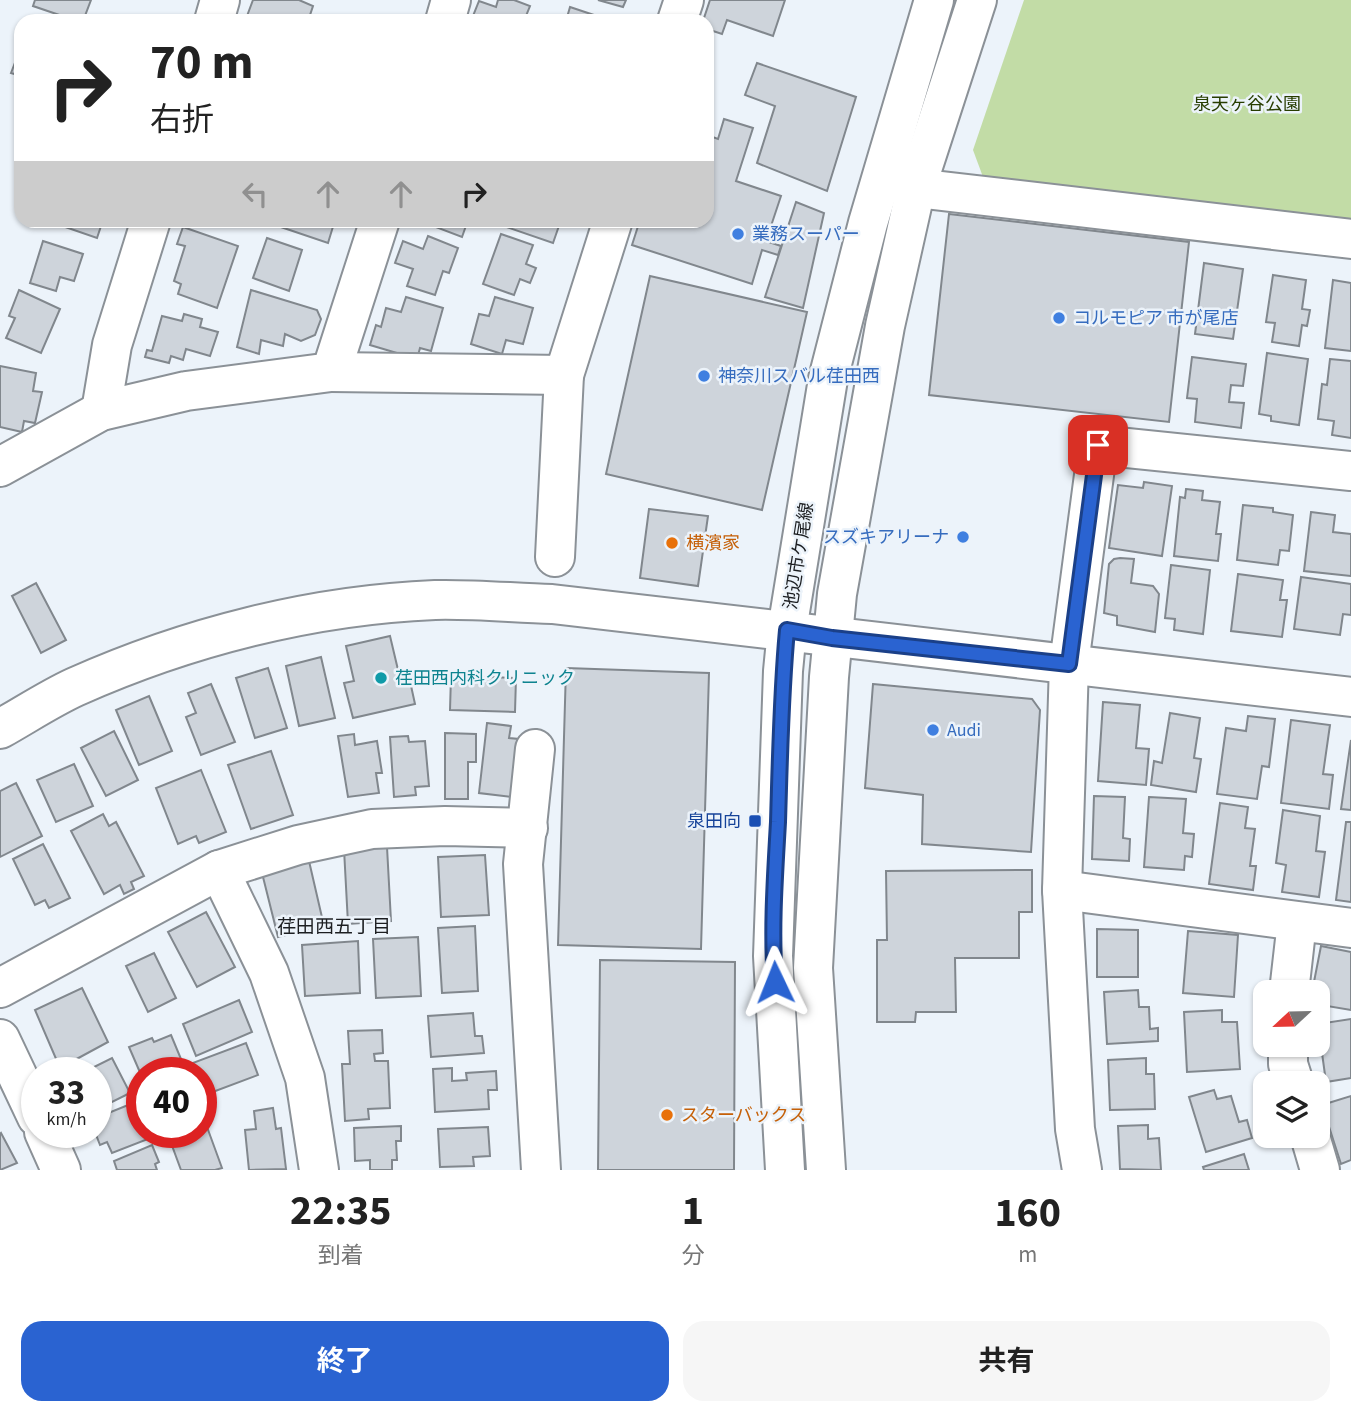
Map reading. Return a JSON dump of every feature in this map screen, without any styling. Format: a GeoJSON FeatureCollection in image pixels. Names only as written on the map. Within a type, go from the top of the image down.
{"type":"FeatureCollection","features":[{"type":"Feature","properties":{"kind":"street","name":"池辺市ケ尾線"},"geometry":{"type":"LineString","coordinates":[[785,1170],[773,956],[783,671],[787,630],[828,379],[868,223],[934,0]]}},
{"type":"Feature","properties":{"kind":"street"},"geometry":{"type":"LineString","coordinates":[[826,1170],[813,968],[832,638],[843,558],[885,326],[916,188],[977,0]]}},
{"type":"Feature","properties":{"kind":"street"},"geometry":{"type":"LineString","coordinates":[[916,188],[1351,239]]}},
{"type":"Feature","properties":{"kind":"street"},"geometry":{"type":"LineString","coordinates":[[101,411],[112,345],[149,228]]}},
{"type":"Feature","properties":{"kind":"street"},"geometry":{"type":"LineString","coordinates":[[331,372],[377,228]]}},
{"type":"Feature","properties":{"kind":"street"},"geometry":{"type":"LineString","coordinates":[[555,557],[564,375],[611,228]]}},
{"type":"Feature","properties":{"kind":"street"},"geometry":{"type":"LineString","coordinates":[[0,467],[101,411],[186,391],[331,372],[564,375]]}},
{"type":"Feature","properties":{"kind":"street"},"geometry":{"type":"LineString","coordinates":[[1082,1170],[1075,1129],[1062,890],[1069,664],[1098,445],[1351,471]]}},
{"type":"Feature","properties":{"kind":"street"},"geometry":{"type":"LineString","coordinates":[[0,729],[72,688],[151,656],[295,617],[374,605],[436,600],[552,604],[1351,697]]}},
{"type":"Feature","properties":{"kind":"street"},"geometry":{"type":"LineString","coordinates":[[536,749],[523,864],[541,1170]]}},
{"type":"Feature","properties":{"kind":"street"},"geometry":{"type":"LineString","coordinates":[[0,988],[219,870],[298,845],[372,829],[528,828]]}},
{"type":"Feature","properties":{"kind":"street"},"geometry":{"type":"LineString","coordinates":[[219,870],[269,973],[305,1078],[319,1170]]}},
{"type":"Feature","properties":{"kind":"street"},"geometry":{"type":"LineString","coordinates":[[1062,890],[1351,928]]}},
{"type":"Feature","properties":{"kind":"street"},"geometry":{"type":"LineString","coordinates":[[1290,980],[1297,922]]}},
{"type":"Feature","properties":{"kind":"street"},"geometry":{"type":"LineString","coordinates":[[0,1039],[21,1083]]}},
{"type":"Feature","properties":{"kind":"street"},"geometry":{"type":"LineString","coordinates":[[51,1148],[61,1170]]}},
{"type":"Feature","properties":{"kind":"street"},"geometry":{"type":"LineString","coordinates":[[1314,1148],[1320,1170]]}},
{"type":"Feature","properties":{"kind":"green space","name":"泉天ヶ谷公園"},"geometry":{"type":"Polygon","coordinates":[[[1024,0],[1351,0],[1351,222],[983,177],[973,150],[1024,0]]]}},
{"type":"Feature","properties":{"kind":"building"},"geometry":{"type":"Polygon","coordinates":[[[35,0],[91,0],[86,14],[56,14],[33,6],[35,0]]]}},
{"type":"Feature","properties":{"kind":"building"},"geometry":{"type":"Polygon","coordinates":[[[253,0],[299,0],[313,6],[310,14],[248,14],[253,0]]]}},
{"type":"Feature","properties":{"kind":"building"},"geometry":{"type":"Polygon","coordinates":[[[498,0],[514,0],[530,6],[527,14],[474,14],[479,1],[496,7],[498,0]]]}},
{"type":"Feature","properties":{"kind":"building"},"geometry":{"type":"Polygon","coordinates":[[[598,0],[626,0],[623,7],[598,0]]]}},
{"type":"Feature","properties":{"kind":"building"},"geometry":{"type":"Polygon","coordinates":[[[710,0],[785,0],[773,36],[727,20],[722,34],[714,31],[714,14],[705,14],[710,0]]]}},
{"type":"Feature","properties":{"kind":"building"},"geometry":{"type":"Polygon","coordinates":[[[570,7],[591,14],[568,14],[570,7]]]}},
{"type":"Feature","properties":{"kind":"building"},"geometry":{"type":"Polygon","coordinates":[[[757,63],[856,97],[827,191],[757,163],[775,106],[745,95],[757,63]]]}},
{"type":"Feature","properties":{"kind":"building"},"geometry":{"type":"Polygon","coordinates":[[[724,119],[753,128],[736,181],[781,196],[766,241],[781,246],[778,255],[762,250],[752,284],[632,245],[637,228],[714,228],[714,138],[718,139],[724,119]]]}},
{"type":"Feature","properties":{"kind":"building"},"geometry":{"type":"Polygon","coordinates":[[[796,202],[824,213],[803,308],[765,297],[796,202]]]}},
{"type":"Feature","properties":{"kind":"building","name":"コルモピア 市が尾店"},"geometry":{"type":"Polygon","coordinates":[[[949,214],[1189,242],[1169,422],[929,395],[949,214]]]}},
{"type":"Feature","properties":{"kind":"building"},"geometry":{"type":"Polygon","coordinates":[[[68,228],[100,228],[97,238],[68,228]]]}},
{"type":"Feature","properties":{"kind":"building"},"geometry":{"type":"Polygon","coordinates":[[[183,228],[186,228],[238,246],[217,308],[178,294],[181,284],[174,281],[185,246],[177,244],[183,228]]]}},
{"type":"Feature","properties":{"kind":"building"},"geometry":{"type":"Polygon","coordinates":[[[284,228],[333,228],[328,243],[284,228]]]}},
{"type":"Feature","properties":{"kind":"building"},"geometry":{"type":"Polygon","coordinates":[[[438,228],[465,228],[462,237],[438,228]]]}},
{"type":"Feature","properties":{"kind":"building"},"geometry":{"type":"Polygon","coordinates":[[[510,228],[558,228],[553,243],[510,228]]]}},
{"type":"Feature","properties":{"kind":"building"},"geometry":{"type":"Polygon","coordinates":[[[501,234],[533,245],[526,264],[536,268],[530,283],[520,279],[514,295],[483,284],[501,234]]]}},
{"type":"Feature","properties":{"kind":"building"},"geometry":{"type":"Polygon","coordinates":[[[428,236],[458,248],[449,273],[443,271],[435,295],[407,286],[413,269],[395,263],[403,241],[423,249],[428,236]]]}},
{"type":"Feature","properties":{"kind":"building"},"geometry":{"type":"Polygon","coordinates":[[[267,238],[302,250],[289,291],[253,278],[267,238]]]}},
{"type":"Feature","properties":{"kind":"building"},"geometry":{"type":"Polygon","coordinates":[[[43,241],[83,254],[74,281],[60,277],[56,291],[30,283],[43,241]]]}},
{"type":"Feature","properties":{"kind":"building"},"geometry":{"type":"Polygon","coordinates":[[[1204,263],[1243,269],[1233,339],[1195,334],[1204,263]]]}},
{"type":"Feature","properties":{"kind":"building"},"geometry":{"type":"Polygon","coordinates":[[[1273,275],[1306,280],[1302,309],[1310,310],[1307,326],[1302,325],[1299,346],[1272,342],[1275,323],[1266,322],[1273,275]]]}},
{"type":"Feature","properties":{"kind":"building"},"geometry":{"type":"Polygon","coordinates":[[[650,276],[807,312],[762,510],[606,474],[650,276]]]}},
{"type":"Feature","properties":{"kind":"building"},"geometry":{"type":"Polygon","coordinates":[[[1333,280],[1351,283],[1351,351],[1325,348],[1333,280]]]}},
{"type":"Feature","properties":{"kind":"building"},"geometry":{"type":"Polygon","coordinates":[[[19,290],[60,309],[41,353],[6,338],[15,318],[9,316],[19,290]]]}},
{"type":"Feature","properties":{"kind":"building"},"geometry":{"type":"Polygon","coordinates":[[[251,290],[317,310],[321,319],[315,335],[301,341],[285,334],[283,346],[261,340],[259,354],[237,347],[251,290]]]}},
{"type":"Feature","properties":{"kind":"building"},"geometry":{"type":"Polygon","coordinates":[[[406,297],[443,308],[431,351],[420,348],[417,359],[370,345],[376,325],[381,327],[386,308],[401,312],[406,297]]]}},
{"type":"Feature","properties":{"kind":"building"},"geometry":{"type":"Polygon","coordinates":[[[495,297],[533,308],[523,344],[506,340],[502,354],[471,344],[479,314],[489,316],[495,297]]]}},
{"type":"Feature","properties":{"kind":"building"},"geometry":{"type":"Polygon","coordinates":[[[184,314],[202,319],[200,327],[218,332],[210,356],[186,349],[183,360],[171,356],[169,363],[145,357],[147,350],[152,351],[162,316],[182,321],[184,314]]]}},
{"type":"Feature","properties":{"kind":"building"},"geometry":{"type":"Polygon","coordinates":[[[1267,353],[1308,359],[1299,425],[1271,421],[1271,416],[1259,414],[1267,353]]]}},
{"type":"Feature","properties":{"kind":"building"},"geometry":{"type":"Polygon","coordinates":[[[1192,357],[1246,364],[1243,386],[1231,385],[1229,402],[1244,403],[1241,428],[1195,422],[1197,399],[1187,398],[1192,357]]]}},
{"type":"Feature","properties":{"kind":"building"},"geometry":{"type":"Polygon","coordinates":[[[1330,359],[1351,361],[1351,438],[1332,435],[1334,421],[1318,419],[1322,384],[1327,385],[1330,359]]]}},
{"type":"Feature","properties":{"kind":"building"},"geometry":{"type":"Polygon","coordinates":[[[0,366],[36,373],[33,391],[42,392],[35,423],[24,421],[22,432],[0,427],[0,366]]]}},
{"type":"Feature","properties":{"kind":"building"},"geometry":{"type":"Polygon","coordinates":[[[1144,482],[1172,486],[1162,556],[1109,548],[1118,485],[1143,488],[1144,482]]]}},
{"type":"Feature","properties":{"kind":"building"},"geometry":{"type":"Polygon","coordinates":[[[1186,489],[1203,491],[1202,500],[1220,502],[1216,534],[1221,534],[1218,561],[1174,556],[1180,497],[1185,498],[1186,489]]]}},
{"type":"Feature","properties":{"kind":"building"},"geometry":{"type":"Polygon","coordinates":[[[1243,505],[1273,508],[1273,512],[1293,515],[1289,551],[1280,550],[1278,565],[1237,560],[1243,505]]]}},
{"type":"Feature","properties":{"kind":"building"},"geometry":{"type":"Polygon","coordinates":[[[649,509],[708,516],[698,586],[640,578],[649,509]]]}},
{"type":"Feature","properties":{"kind":"building"},"geometry":{"type":"Polygon","coordinates":[[[1311,512],[1335,515],[1333,532],[1351,534],[1351,576],[1304,571],[1311,512]]]}},
{"type":"Feature","properties":{"kind":"building"},"geometry":{"type":"Polygon","coordinates":[[[1120,558],[1134,559],[1131,583],[1153,586],[1159,594],[1155,632],[1117,625],[1117,616],[1104,613],[1109,564],[1120,558]]]}},
{"type":"Feature","properties":{"kind":"building"},"geometry":{"type":"Polygon","coordinates":[[[1171,565],[1210,570],[1203,634],[1174,630],[1175,619],[1165,618],[1171,565]]]}},
{"type":"Feature","properties":{"kind":"building"},"geometry":{"type":"Polygon","coordinates":[[[1238,574],[1283,580],[1280,600],[1287,600],[1282,637],[1231,631],[1238,574]]]}},
{"type":"Feature","properties":{"kind":"building"},"geometry":{"type":"Polygon","coordinates":[[[1301,577],[1351,584],[1351,615],[1343,614],[1340,635],[1294,629],[1301,577]]]}},
{"type":"Feature","properties":{"kind":"building"},"geometry":{"type":"Polygon","coordinates":[[[36,583],[66,640],[41,653],[12,596],[36,583]]]}},
{"type":"Feature","properties":{"kind":"building","name":"荏田西内科クリニック"},"geometry":{"type":"Polygon","coordinates":[[[390,636],[399,674],[408,672],[415,704],[353,718],[344,683],[354,681],[346,646],[390,636]]]}},
{"type":"Feature","properties":{"kind":"building"},"geometry":{"type":"Polygon","coordinates":[[[321,657],[335,718],[299,726],[286,666],[321,657]]]}},
{"type":"Feature","properties":{"kind":"building"},"geometry":{"type":"Polygon","coordinates":[[[268,668],[287,728],[255,738],[236,678],[268,668]]]}},
{"type":"Feature","properties":{"kind":"building"},"geometry":{"type":"Polygon","coordinates":[[[566,668],[709,673],[701,949],[558,945],[566,668]]]}},
{"type":"Feature","properties":{"kind":"building"},"geometry":{"type":"Polygon","coordinates":[[[451,676],[516,678],[515,712],[450,710],[451,676]]]}},
{"type":"Feature","properties":{"kind":"building"},"geometry":{"type":"Polygon","coordinates":[[[211,684],[235,742],[201,755],[186,717],[196,713],[188,693],[211,684]]]}},
{"type":"Feature","properties":{"kind":"building"},"geometry":{"type":"Polygon","coordinates":[[[873,684],[1032,699],[1040,710],[1031,852],[922,844],[923,795],[865,788],[873,684]]]}},
{"type":"Feature","properties":{"kind":"building"},"geometry":{"type":"Polygon","coordinates":[[[149,696],[172,751],[139,765],[116,710],[149,696]]]}},
{"type":"Feature","properties":{"kind":"building"},"geometry":{"type":"Polygon","coordinates":[[[1103,702],[1140,705],[1136,748],[1149,749],[1146,785],[1098,781],[1103,702]]]}},
{"type":"Feature","properties":{"kind":"building"},"geometry":{"type":"Polygon","coordinates":[[[1170,713],[1200,718],[1194,758],[1201,759],[1196,792],[1151,785],[1154,761],[1162,763],[1170,713]]]}},
{"type":"Feature","properties":{"kind":"building"},"geometry":{"type":"Polygon","coordinates":[[[1248,716],[1275,719],[1269,767],[1262,766],[1257,799],[1217,794],[1226,728],[1246,731],[1248,716]]]}},
{"type":"Feature","properties":{"kind":"building"},"geometry":{"type":"Polygon","coordinates":[[[1291,720],[1330,725],[1323,774],[1333,775],[1329,809],[1281,803],[1291,720]]]}},
{"type":"Feature","properties":{"kind":"building"},"geometry":{"type":"Polygon","coordinates":[[[487,723],[511,726],[509,738],[519,739],[513,797],[479,793],[487,723]]]}},
{"type":"Feature","properties":{"kind":"building"},"geometry":{"type":"Polygon","coordinates":[[[114,731],[138,780],[106,796],[81,748],[114,731]]]}},
{"type":"Feature","properties":{"kind":"building"},"geometry":{"type":"Polygon","coordinates":[[[445,733],[476,734],[476,762],[468,762],[468,799],[445,799],[445,733]]]}},
{"type":"Feature","properties":{"kind":"building"},"geometry":{"type":"Polygon","coordinates":[[[354,734],[355,745],[377,741],[382,773],[376,773],[379,793],[348,797],[338,736],[354,734]]]}},
{"type":"Feature","properties":{"kind":"building"},"geometry":{"type":"Polygon","coordinates":[[[408,736],[409,742],[425,741],[429,786],[415,787],[416,795],[394,797],[390,737],[408,736]]]}},
{"type":"Feature","properties":{"kind":"building"},"geometry":{"type":"Polygon","coordinates":[[[1351,740],[1351,810],[1341,809],[1351,740]]]}},
{"type":"Feature","properties":{"kind":"building"},"geometry":{"type":"Polygon","coordinates":[[[271,751],[293,815],[251,829],[228,765],[271,751]]]}},
{"type":"Feature","properties":{"kind":"building"},"geometry":{"type":"Polygon","coordinates":[[[74,764],[93,806],[56,822],[37,780],[74,764]]]}},
{"type":"Feature","properties":{"kind":"building"},"geometry":{"type":"Polygon","coordinates":[[[201,770],[226,832],[199,843],[196,836],[178,844],[156,788],[201,770]]]}},
{"type":"Feature","properties":{"kind":"building"},"geometry":{"type":"Polygon","coordinates":[[[16,783],[42,836],[0,857],[0,791],[16,783]]]}},
{"type":"Feature","properties":{"kind":"building"},"geometry":{"type":"Polygon","coordinates":[[[1094,796],[1125,797],[1123,838],[1130,839],[1129,861],[1092,859],[1094,796]]]}},
{"type":"Feature","properties":{"kind":"building"},"geometry":{"type":"Polygon","coordinates":[[[1149,797],[1186,799],[1183,833],[1194,834],[1192,857],[1185,856],[1184,870],[1144,867],[1149,797]]]}},
{"type":"Feature","properties":{"kind":"building"},"geometry":{"type":"Polygon","coordinates":[[[1220,803],[1248,807],[1245,828],[1255,829],[1250,866],[1256,866],[1253,890],[1209,884],[1220,803]]]}},
{"type":"Feature","properties":{"kind":"building"},"geometry":{"type":"Polygon","coordinates":[[[1283,810],[1320,816],[1316,851],[1325,852],[1319,897],[1282,892],[1286,865],[1276,863],[1283,810]]]}},
{"type":"Feature","properties":{"kind":"building"},"geometry":{"type":"Polygon","coordinates":[[[103,814],[109,826],[116,822],[144,876],[131,882],[134,889],[124,894],[120,885],[104,894],[71,831],[103,814]]]}},
{"type":"Feature","properties":{"kind":"building"},"geometry":{"type":"Polygon","coordinates":[[[1346,822],[1351,822],[1351,902],[1336,900],[1346,822]]]}},
{"type":"Feature","properties":{"kind":"building"},"geometry":{"type":"Polygon","coordinates":[[[43,844],[70,898],[49,908],[45,900],[35,905],[13,859],[43,844]]]}},
{"type":"Feature","properties":{"kind":"building"},"geometry":{"type":"Polygon","coordinates":[[[387,847],[391,921],[348,924],[344,849],[387,847]]]}},
{"type":"Feature","properties":{"kind":"building"},"geometry":{"type":"Polygon","coordinates":[[[485,855],[489,915],[441,917],[438,857],[485,855]]]}},
{"type":"Feature","properties":{"kind":"building"},"geometry":{"type":"Polygon","coordinates":[[[309,861],[324,926],[278,937],[262,873],[309,861]]]}},
{"type":"Feature","properties":{"kind":"building"},"geometry":{"type":"Polygon","coordinates":[[[1032,870],[1032,912],[1019,912],[1019,958],[955,958],[956,1012],[916,1012],[915,1022],[877,1022],[877,940],[887,940],[886,871],[1032,870]]]}},
{"type":"Feature","properties":{"kind":"building"},"geometry":{"type":"Polygon","coordinates":[[[206,912],[235,967],[197,987],[168,932],[206,912]]]}},
{"type":"Feature","properties":{"kind":"building"},"geometry":{"type":"Polygon","coordinates":[[[475,926],[478,991],[442,993],[438,928],[475,926]]]}},
{"type":"Feature","properties":{"kind":"building"},"geometry":{"type":"Polygon","coordinates":[[[1097,929],[1138,930],[1138,977],[1097,977],[1097,929]]]}},
{"type":"Feature","properties":{"kind":"building"},"geometry":{"type":"Polygon","coordinates":[[[1188,931],[1238,935],[1234,997],[1183,993],[1188,931]]]}},
{"type":"Feature","properties":{"kind":"building"},"geometry":{"type":"Polygon","coordinates":[[[418,937],[421,996],[376,998],[373,939],[418,937]]]}},
{"type":"Feature","properties":{"kind":"building"},"geometry":{"type":"Polygon","coordinates":[[[358,941],[360,993],[305,996],[302,945],[358,941]]]}},
{"type":"Feature","properties":{"kind":"building"},"geometry":{"type":"Polygon","coordinates":[[[1321,946],[1351,952],[1351,1010],[1330,1006],[1330,980],[1314,980],[1321,946]]]}},
{"type":"Feature","properties":{"kind":"building"},"geometry":{"type":"Polygon","coordinates":[[[154,953],[176,998],[148,1012],[126,966],[154,953]]]}},
{"type":"Feature","properties":{"kind":"building"},"geometry":{"type":"Polygon","coordinates":[[[600,960],[735,962],[734,1170],[598,1170],[600,960]]]}},
{"type":"Feature","properties":{"kind":"building"},"geometry":{"type":"Polygon","coordinates":[[[82,988],[108,1042],[80,1057],[55,1057],[35,1010],[82,988]]]}},
{"type":"Feature","properties":{"kind":"building"},"geometry":{"type":"Polygon","coordinates":[[[1138,990],[1139,1007],[1149,1007],[1150,1029],[1158,1028],[1158,1041],[1107,1044],[1104,992],[1138,990]]]}},
{"type":"Feature","properties":{"kind":"building"},"geometry":{"type":"Polygon","coordinates":[[[239,1000],[252,1032],[196,1056],[183,1024],[239,1000]]]}},
{"type":"Feature","properties":{"kind":"building"},"geometry":{"type":"Polygon","coordinates":[[[1222,1010],[1222,1022],[1237,1022],[1240,1069],[1187,1072],[1184,1012],[1222,1010]]]}},
{"type":"Feature","properties":{"kind":"building"},"geometry":{"type":"Polygon","coordinates":[[[473,1013],[475,1036],[482,1036],[484,1053],[431,1057],[428,1016],[473,1013]]]}},
{"type":"Feature","properties":{"kind":"building"},"geometry":{"type":"Polygon","coordinates":[[[1351,1019],[1351,1078],[1330,1081],[1330,1071],[1324,1071],[1323,1057],[1330,1057],[1330,1022],[1351,1019]]]}},
{"type":"Feature","properties":{"kind":"building"},"geometry":{"type":"Polygon","coordinates":[[[382,1030],[383,1053],[374,1054],[375,1061],[388,1061],[390,1108],[368,1109],[369,1119],[345,1121],[342,1064],[350,1064],[348,1031],[382,1030]]]}},
{"type":"Feature","properties":{"kind":"building"},"geometry":{"type":"Polygon","coordinates":[[[171,1035],[180,1057],[133,1057],[129,1047],[152,1038],[154,1042],[171,1035]]]}},
{"type":"Feature","properties":{"kind":"building"},"geometry":{"type":"Polygon","coordinates":[[[246,1043],[258,1075],[217,1090],[217,1057],[209,1057],[246,1043]]]}},
{"type":"Feature","properties":{"kind":"building"},"geometry":{"type":"Polygon","coordinates":[[[112,1058],[126,1085],[126,1095],[112,1102],[112,1058]]]}},
{"type":"Feature","properties":{"kind":"building"},"geometry":{"type":"Polygon","coordinates":[[[1146,1058],[1146,1074],[1154,1074],[1155,1109],[1110,1110],[1108,1060],[1146,1058]]]}},
{"type":"Feature","properties":{"kind":"building"},"geometry":{"type":"Polygon","coordinates":[[[452,1068],[452,1081],[467,1080],[466,1073],[496,1071],[497,1090],[488,1090],[489,1109],[435,1112],[433,1069],[452,1068]]]}},
{"type":"Feature","properties":{"kind":"building"},"geometry":{"type":"Polygon","coordinates":[[[1214,1090],[1217,1099],[1231,1096],[1239,1122],[1247,1120],[1252,1138],[1206,1152],[1189,1097],[1214,1090]]]}},
{"type":"Feature","properties":{"kind":"building"},"geometry":{"type":"Polygon","coordinates":[[[1351,1096],[1351,1160],[1341,1164],[1330,1130],[1330,1103],[1351,1096]]]}},
{"type":"Feature","properties":{"kind":"building"},"geometry":{"type":"Polygon","coordinates":[[[126,1106],[126,1148],[112,1153],[110,1148],[112,1148],[112,1112],[126,1106]]]}},
{"type":"Feature","properties":{"kind":"building"},"geometry":{"type":"Polygon","coordinates":[[[273,1108],[276,1129],[281,1128],[286,1169],[249,1170],[245,1130],[256,1129],[254,1111],[273,1108]]]}},
{"type":"Feature","properties":{"kind":"building"},"geometry":{"type":"Polygon","coordinates":[[[1148,1125],[1148,1139],[1159,1138],[1161,1170],[1120,1169],[1118,1126],[1148,1125]]]}},
{"type":"Feature","properties":{"kind":"building"},"geometry":{"type":"Polygon","coordinates":[[[401,1126],[401,1141],[396,1141],[397,1160],[392,1160],[392,1170],[370,1170],[370,1160],[355,1161],[354,1128],[401,1126]]]}},
{"type":"Feature","properties":{"kind":"building"},"geometry":{"type":"Polygon","coordinates":[[[488,1127],[490,1156],[473,1157],[474,1166],[440,1167],[438,1129],[488,1127]]]}},
{"type":"Feature","properties":{"kind":"building"},"geometry":{"type":"Polygon","coordinates":[[[0,1134],[17,1163],[0,1170],[0,1134]]]}},
{"type":"Feature","properties":{"kind":"building"},"geometry":{"type":"Polygon","coordinates":[[[145,1148],[153,1148],[159,1162],[155,1164],[157,1170],[117,1170],[114,1161],[145,1148]]]}},
{"type":"Feature","properties":{"kind":"building"},"geometry":{"type":"Polygon","coordinates":[[[173,1148],[215,1148],[222,1168],[215,1170],[181,1170],[173,1148]]]}},
{"type":"Feature","properties":{"kind":"building"},"geometry":{"type":"Polygon","coordinates":[[[1244,1154],[1249,1170],[1204,1170],[1203,1167],[1244,1154]]]}},
{"type":"Feature","properties":{"kind":"place","name":"業務スーパー"},"geometry":{"type":"Point","coordinates":[738,234]}},
{"type":"Feature","properties":{"kind":"place","name":"コルモピア 市が尾店"},"geometry":{"type":"Point","coordinates":[1059,318]}},
{"type":"Feature","properties":{"kind":"place","name":"神奈川スバル荏田西"},"geometry":{"type":"Point","coordinates":[704,376]}},
{"type":"Feature","properties":{"kind":"place","name":"スズキアリーナ"},"geometry":{"type":"Point","coordinates":[963,537]}},
{"type":"Feature","properties":{"kind":"place","name":"横濱家"},"geometry":{"type":"Point","coordinates":[672,543]}},
{"type":"Feature","properties":{"kind":"place","name":"荏田西内科クリニック"},"geometry":{"type":"Point","coordinates":[381,678]}},
{"type":"Feature","properties":{"kind":"place","name":"Audi"},"geometry":{"type":"Point","coordinates":[933,730]}},
{"type":"Feature","properties":{"kind":"place","name":"泉田向"},"geometry":{"type":"Point","coordinates":[755,821]}},
{"type":"Feature","properties":{"kind":"place","name":"スターバックス"},"geometry":{"type":"Point","coordinates":[667,1115]}},
{"type":"Feature","properties":{"kind":"district","name":"荏田西五丁目"},"geometry":{"type":"Point","coordinates":[334,927]}},
{"type":"Feature","properties":{"kind":"route"},"geometry":{"type":"LineString","coordinates":[[775,982],[773,956],[776,848],[787,630],[832,638],[1069,664],[1098,445]]}}]}
